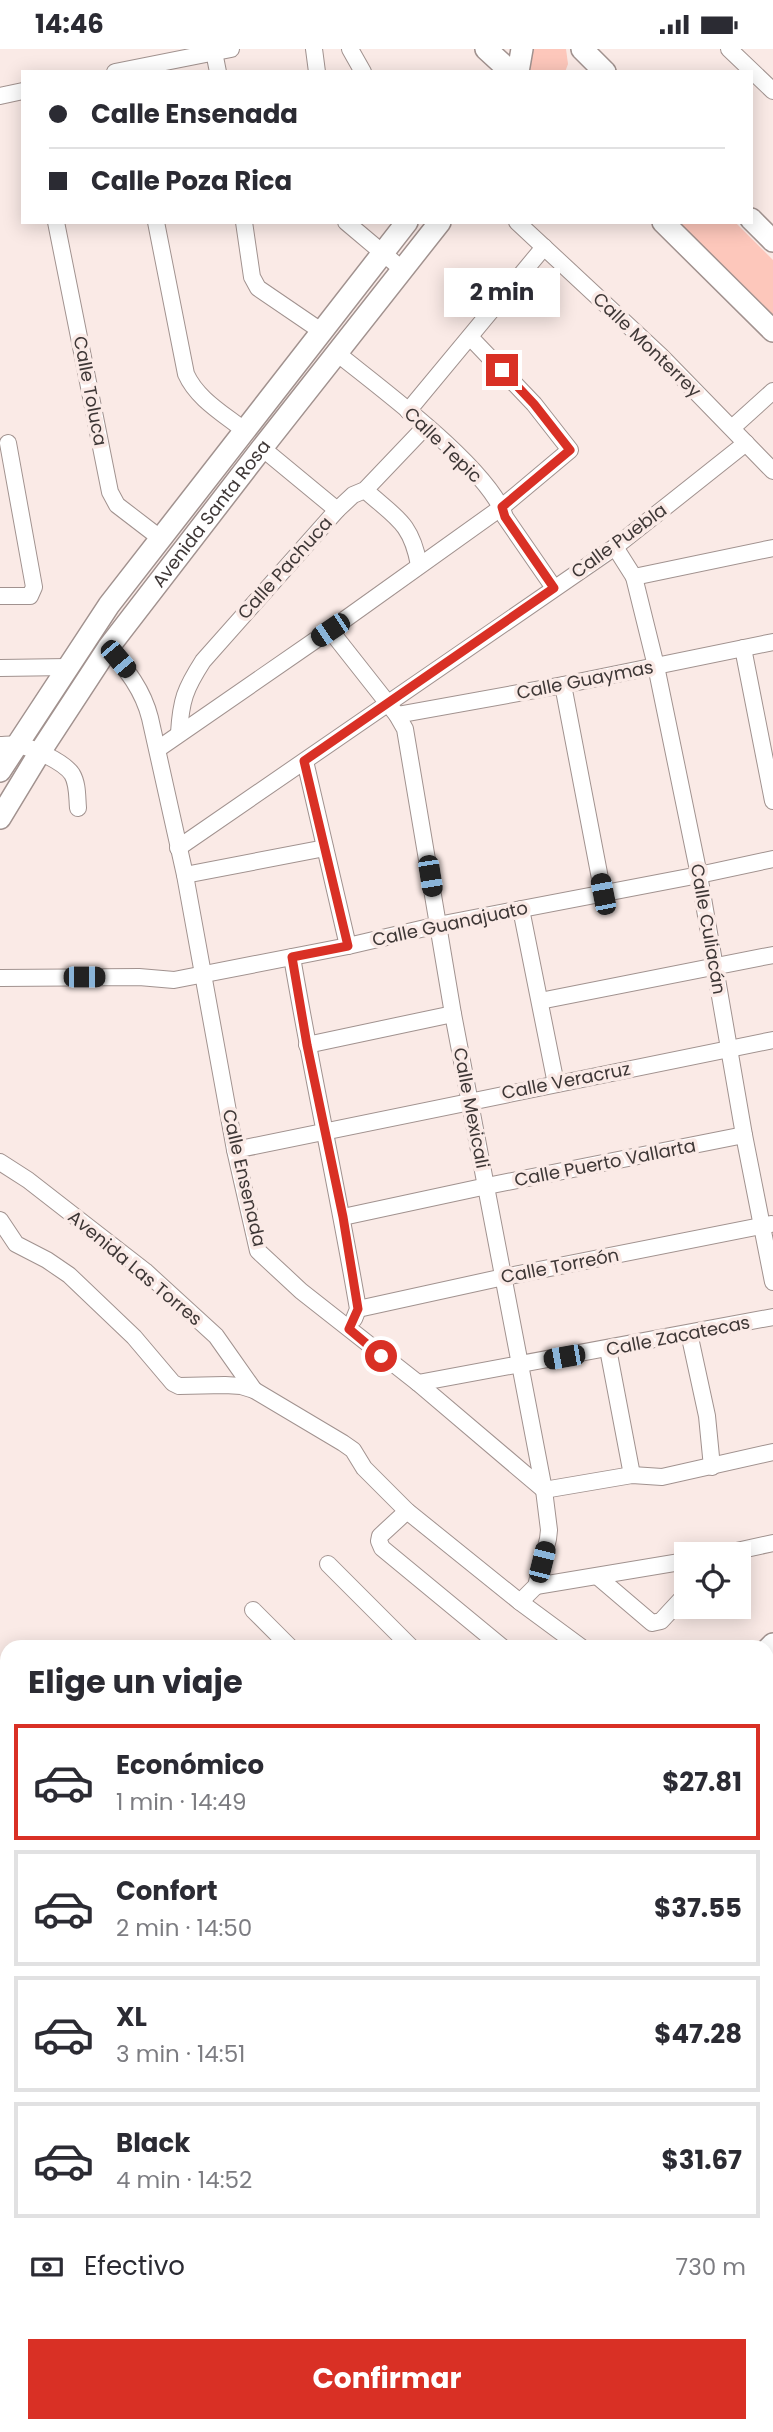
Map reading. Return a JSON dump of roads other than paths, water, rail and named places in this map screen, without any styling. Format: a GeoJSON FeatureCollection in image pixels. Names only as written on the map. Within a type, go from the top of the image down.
{"type":"FeatureCollection","features":[{"type":"Feature","properties":{"kind":"main road"},"geometry":{"type":"LineString","coordinates":[[486,49],[509,70]]}},
{"type":"Feature","properties":{"kind":"main road"},"geometry":{"type":"LineString","coordinates":[[518,70],[522,49]]}},
{"type":"Feature","properties":{"kind":"main road"},"geometry":{"type":"LineString","coordinates":[[579,70],[582,49]]}},
{"type":"Feature","properties":{"kind":"main road"},"geometry":{"type":"LineString","coordinates":[[582,49],[603,70]]}},
{"type":"Feature","properties":{"kind":"main road"},"geometry":{"type":"LineString","coordinates":[[753,221],[773,241]]}},
{"type":"Feature","properties":{"kind":"main road","name":"Avenida Santa Rosa"},"geometry":{"type":"LineString","coordinates":[[0,771],[9,745],[68,667],[109,605],[405,224]]}},
{"type":"Feature","properties":{"kind":"main road","name":"Avenida Santa Rosa"},"geometry":{"type":"LineString","coordinates":[[0,818],[108,648],[438,224]]}},
{"type":"Feature","properties":{"kind":"main road"},"geometry":{"type":"LineString","coordinates":[[665,224],[773,331]]}},
{"type":"Feature","properties":{"kind":"street"},"geometry":{"type":"LineString","coordinates":[[126,70],[231,49]]}},
{"type":"Feature","properties":{"kind":"street"},"geometry":{"type":"LineString","coordinates":[[314,49],[317,70]]}},
{"type":"Feature","properties":{"kind":"street"},"geometry":{"type":"LineString","coordinates":[[350,49],[362,70]]}},
{"type":"Feature","properties":{"kind":"street"},"geometry":{"type":"LineString","coordinates":[[729,49],[751,70]]}},
{"type":"Feature","properties":{"kind":"street"},"geometry":{"type":"LineString","coordinates":[[214,52],[218,70]]}},
{"type":"Feature","properties":{"kind":"street"},"geometry":{"type":"LineString","coordinates":[[753,72],[773,91]]}},
{"type":"Feature","properties":{"kind":"street"},"geometry":{"type":"LineString","coordinates":[[0,96],[21,91]]}},
{"type":"Feature","properties":{"kind":"street","name":"Calle Toluca"},"geometry":{"type":"LineString","coordinates":[[56,224],[110,492],[117,505],[160,538]]}},
{"type":"Feature","properties":{"kind":"street"},"geometry":{"type":"LineString","coordinates":[[156,224],[186,374],[199,394],[245,431]]}},
{"type":"Feature","properties":{"kind":"street"},"geometry":{"type":"LineString","coordinates":[[244,224],[252,277],[258,288],[321,331]]}},
{"type":"Feature","properties":{"kind":"street"},"geometry":{"type":"LineString","coordinates":[[349,224],[403,270]]}},
{"type":"Feature","properties":{"kind":"street","name":"Calle Monterrey"},"geometry":{"type":"LineString","coordinates":[[519,224],[661,356],[773,471]]}},
{"type":"Feature","properties":{"kind":"street"},"geometry":{"type":"LineString","coordinates":[[408,411],[544,247]]}},
{"type":"Feature","properties":{"kind":"street"},"geometry":{"type":"LineString","coordinates":[[158,748],[502,507],[570,450],[534,404],[470,337]]}},
{"type":"Feature","properties":{"kind":"street","name":"Calle Tepic"},"geometry":{"type":"LineString","coordinates":[[338,354],[426,426],[473,470],[502,507],[505,517],[554,588]]}},
{"type":"Feature","properties":{"kind":"street"},"geometry":{"type":"LineString","coordinates":[[732,428],[773,391]]}},
{"type":"Feature","properties":{"kind":"street","name":"Calle Pachuca"},"geometry":{"type":"LineString","coordinates":[[179,733],[181,703],[190,681],[203,661],[337,510],[353,495],[365,490],[426,426]]}},
{"type":"Feature","properties":{"kind":"street"},"geometry":{"type":"LineString","coordinates":[[0,596],[30,596],[34,587],[8,443]]}},
{"type":"Feature","properties":{"kind":"street","name":"Calle Puebla"},"geometry":{"type":"LineString","coordinates":[[178,848],[304,761],[392,709],[554,588],[615,547],[746,443]]}},
{"type":"Feature","properties":{"kind":"street"},"geometry":{"type":"LineString","coordinates":[[262,448],[337,510]]}},
{"type":"Feature","properties":{"kind":"street"},"geometry":{"type":"LineString","coordinates":[[365,490],[404,524],[411,535],[419,565]]}},
{"type":"Feature","properties":{"kind":"street","name":"Calle Culiacán"},"geometry":{"type":"LineString","coordinates":[[615,547],[634,577],[656,666],[699,875],[744,1135],[768,1225],[773,1282]]}},
{"type":"Feature","properties":{"kind":"street"},"geometry":{"type":"LineString","coordinates":[[634,577],[773,548]]}},
{"type":"Feature","properties":{"kind":"street","name":"Calle Mexicali"},"geometry":{"type":"LineString","coordinates":[[330,630],[405,729],[453,1014],[544,1490],[549,1530],[536,1585],[520,1602]]}},
{"type":"Feature","properties":{"kind":"street","name":"Calle Guaymas"},"geometry":{"type":"LineString","coordinates":[[392,709],[563,685],[773,642]]}},
{"type":"Feature","properties":{"kind":"street","name":"Calle Ensenada"},"geometry":{"type":"LineString","coordinates":[[108,648],[128,671],[145,699],[158,748],[185,875],[235,1150],[258,1251],[301,1291],[418,1383],[544,1490]]}},
{"type":"Feature","properties":{"kind":"street"},"geometry":{"type":"LineString","coordinates":[[743,648],[773,801]]}},
{"type":"Feature","properties":{"kind":"street"},"geometry":{"type":"LineString","coordinates":[[0,668],[68,667]]}},
{"type":"Feature","properties":{"kind":"street"},"geometry":{"type":"LineString","coordinates":[[563,685],[603,894]]}},
{"type":"Feature","properties":{"kind":"street"},"geometry":{"type":"LineString","coordinates":[[9,745],[40,752],[67,769],[73,776],[78,808]]}},
{"type":"Feature","properties":{"kind":"street"},"geometry":{"type":"LineString","coordinates":[[304,761],[348,946]]}},
{"type":"Feature","properties":{"kind":"street"},"geometry":{"type":"LineString","coordinates":[[185,875],[325,848]]}},
{"type":"Feature","properties":{"kind":"street","name":"Calle Guanajuato"},"geometry":{"type":"LineString","coordinates":[[0,978],[139,977],[174,980],[773,859]]}},
{"type":"Feature","properties":{"kind":"street"},"geometry":{"type":"LineString","coordinates":[[521,909],[556,1084]]}},
{"type":"Feature","properties":{"kind":"street"},"geometry":{"type":"LineString","coordinates":[[540,1001],[773,955]]}},
{"type":"Feature","properties":{"kind":"street"},"geometry":{"type":"LineString","coordinates":[[292,957],[307,1045],[343,1217],[358,1309],[349,1329]]}},
{"type":"Feature","properties":{"kind":"street"},"geometry":{"type":"LineString","coordinates":[[307,1045],[453,1014]]}},
{"type":"Feature","properties":{"kind":"street","name":"Calle Veracruz"},"geometry":{"type":"LineString","coordinates":[[235,1150],[469,1100],[773,1040]]}},
{"type":"Feature","properties":{"kind":"street","name":"Calle Puerto Vallarta"},"geometry":{"type":"LineString","coordinates":[[343,1217],[744,1135]]}},
{"type":"Feature","properties":{"kind":"street","name":"Avenida Las Torres"},"geometry":{"type":"LineString","coordinates":[[0,1163],[29,1179],[145,1271],[216,1336],[254,1390]]}},
{"type":"Feature","properties":{"kind":"street","name":"Avenida Las Torres"},"geometry":{"type":"LineString","coordinates":[[0,1220],[16,1244],[69,1275],[134,1337],[173,1383],[179,1386],[242,1386],[254,1390],[353,1450],[364,1468],[407,1511],[572,1640]]}},
{"type":"Feature","properties":{"kind":"street","name":"Calle Torreón"},"geometry":{"type":"LineString","coordinates":[[358,1309],[768,1225]]}},
{"type":"Feature","properties":{"kind":"street","name":"Calle Zacatecas"},"geometry":{"type":"LineString","coordinates":[[418,1383],[773,1317]]}},
{"type":"Feature","properties":{"kind":"street"},"geometry":{"type":"LineString","coordinates":[[689,1333],[707,1416],[712,1467]]}},
{"type":"Feature","properties":{"kind":"street"},"geometry":{"type":"LineString","coordinates":[[608,1349],[632,1475]]}},
{"type":"Feature","properties":{"kind":"street"},"geometry":{"type":"LineString","coordinates":[[544,1490],[632,1475],[662,1477],[773,1452]]}},
{"type":"Feature","properties":{"kind":"street"},"geometry":{"type":"LineString","coordinates":[[407,1511],[380,1536],[382,1548],[494,1640]]}},
{"type":"Feature","properties":{"kind":"street"},"geometry":{"type":"LineString","coordinates":[[751,1548],[773,1543]]}},
{"type":"Feature","properties":{"kind":"street"},"geometry":{"type":"LineString","coordinates":[[536,1585],[674,1563]]}},
{"type":"Feature","properties":{"kind":"street"},"geometry":{"type":"LineString","coordinates":[[328,1564],[404,1640]]}},
{"type":"Feature","properties":{"kind":"street"},"geometry":{"type":"LineString","coordinates":[[598,1577],[652,1623],[661,1621],[674,1607]]}},
{"type":"Feature","properties":{"kind":"street"},"geometry":{"type":"LineString","coordinates":[[253,1610],[283,1640]]}}]}
